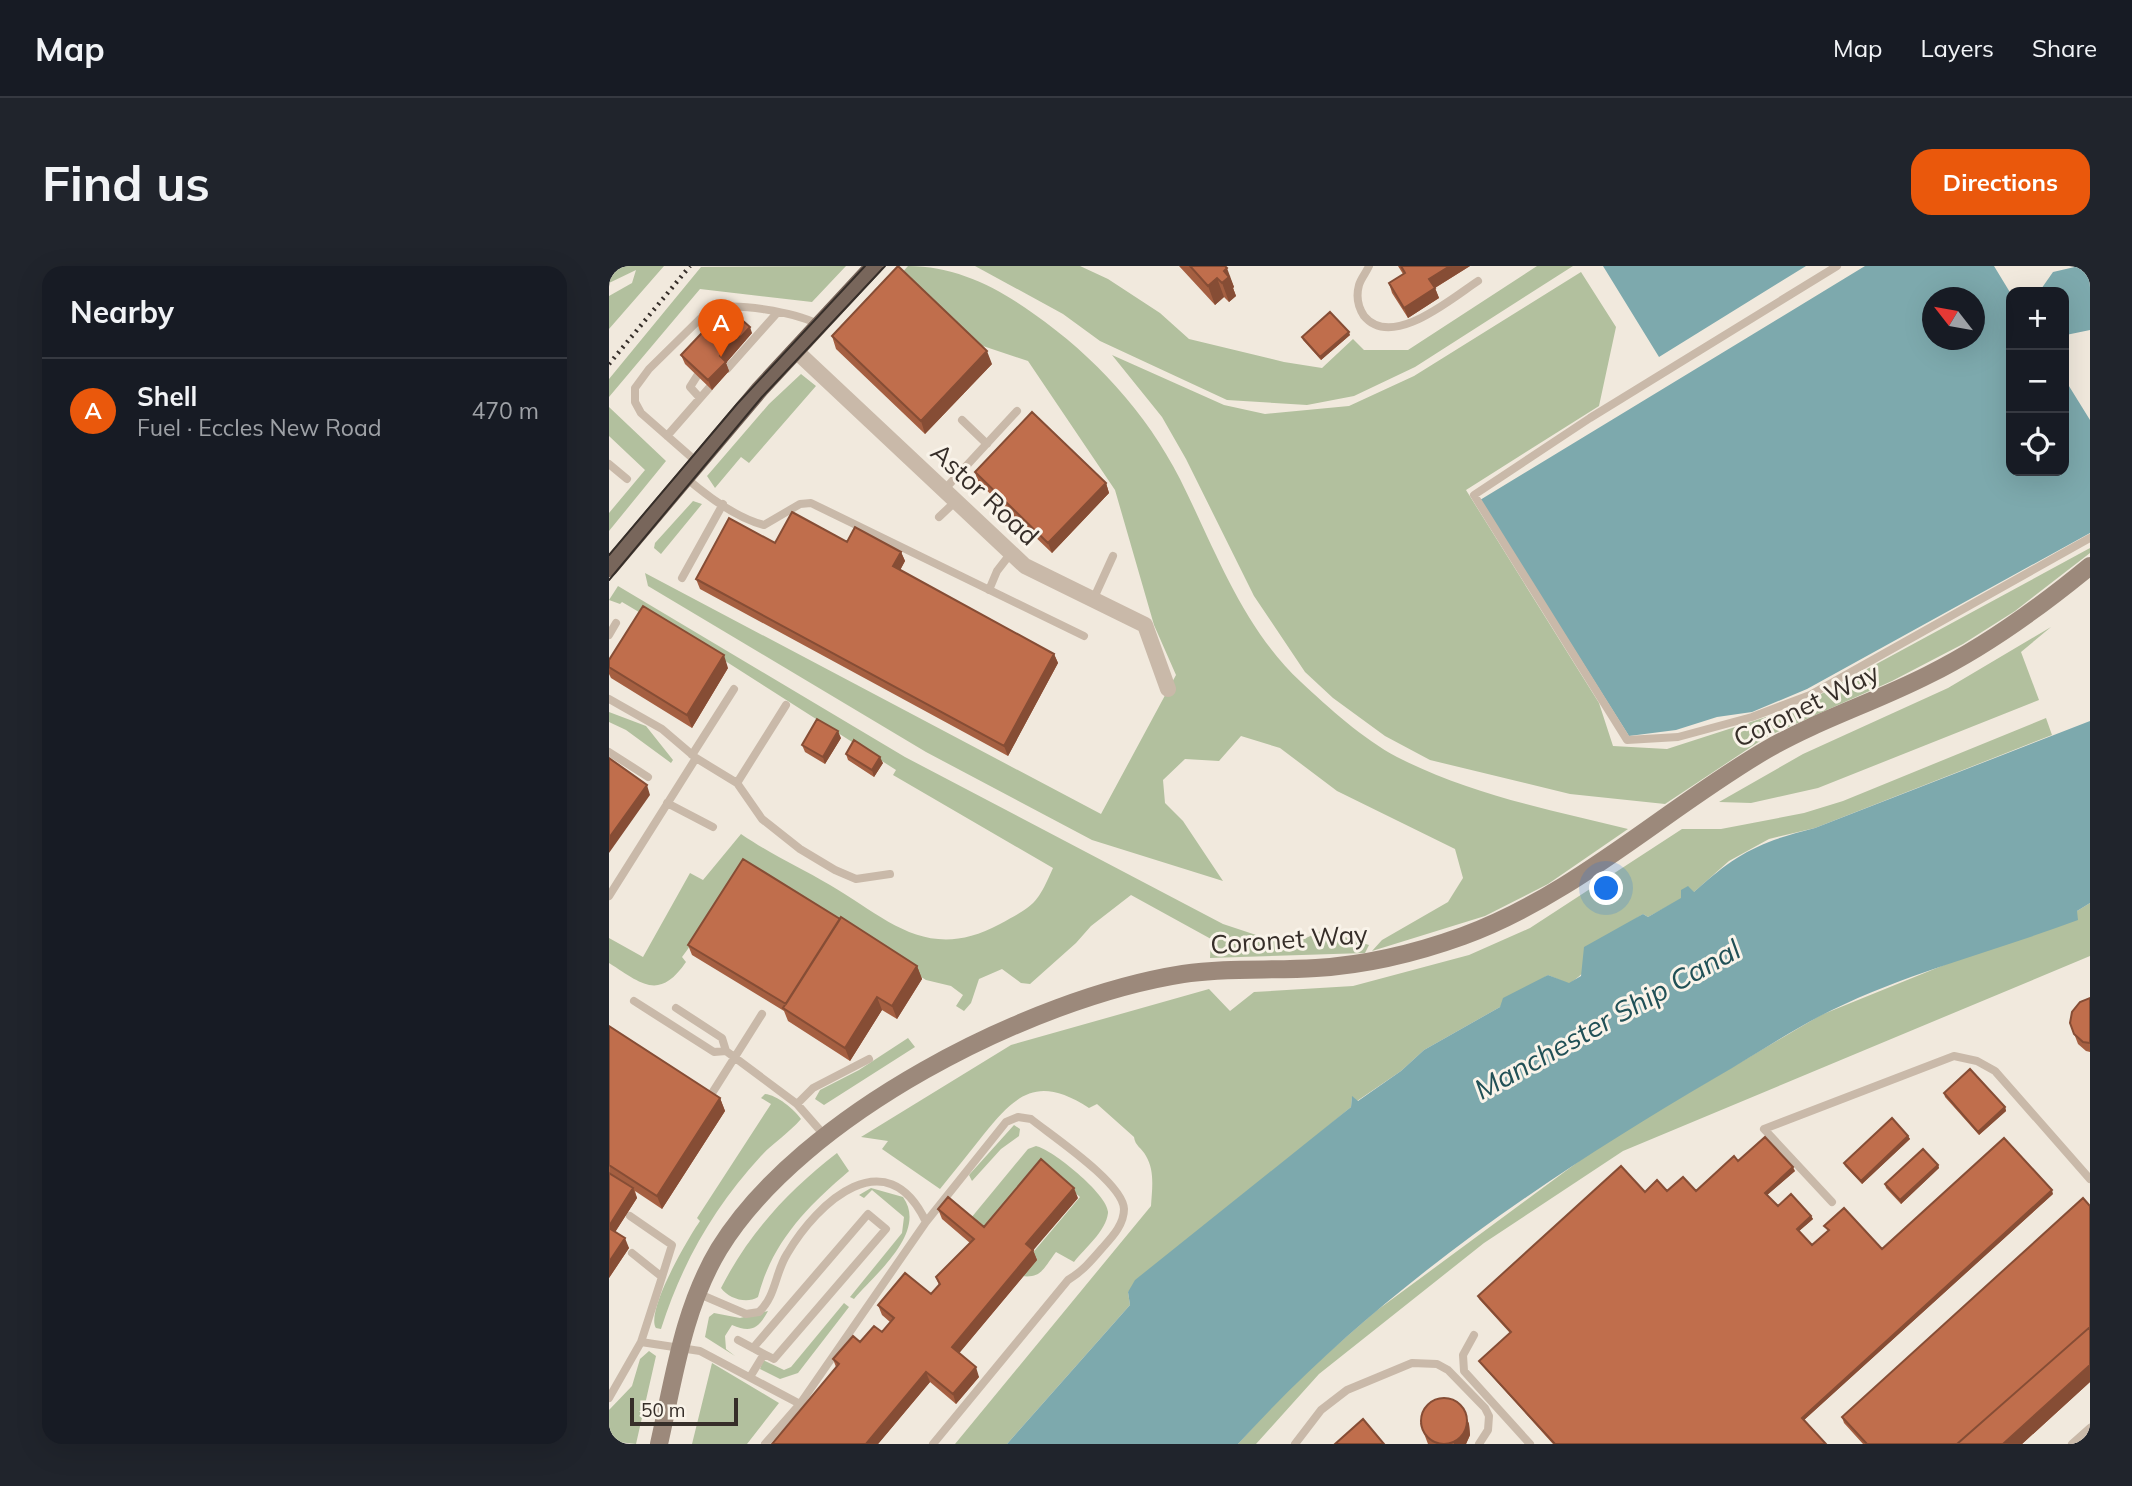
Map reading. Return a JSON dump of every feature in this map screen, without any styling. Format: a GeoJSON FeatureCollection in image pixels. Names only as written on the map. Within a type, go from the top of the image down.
{"type":"FeatureCollection","features":[{"type":"Feature","properties":{"kind":"main road"},"geometry":{"type":"LineString","coordinates":[[609,568],[795,350],[874,266]]}},
{"type":"Feature","properties":{"kind":"street","name":"Astor Road"},"geometry":{"type":"LineString","coordinates":[[795,350],[1025,566],[1145,625],[1168,689]]}},
{"type":"Feature","properties":{"kind":"street","name":"Coronet Way"},"geometry":{"type":"LineString","coordinates":[[659,1444],[680,1348],[697,1293],[719,1250],[740,1220],[783,1171],[825,1136],[964,1048],[1080,1000],[1135,982],[1205,971],[1315,968],[1373,962],[1464,936],[1505,918],[1604,858],[1737,768],[1790,737],[1928,676],[1989,642],[2090,566]]}},
{"type":"Feature","properties":{"kind":"lane"},"geometry":{"type":"LineString","coordinates":[[1369,266],[1359,286],[1358,303],[1367,319],[1386,327],[1411,324],[1478,281]]}},
{"type":"Feature","properties":{"kind":"lane"},"geometry":{"type":"LineString","coordinates":[[1837,266],[1590,418],[1474,495],[1477,504],[1627,740],[1678,737],[1752,717],[1810,695],[2090,538]]}},
{"type":"Feature","properties":{"kind":"lane"},"geometry":{"type":"LineString","coordinates":[[698,463],[641,413],[635,402],[635,388],[696,320],[710,309],[719,306],[777,313],[804,318],[818,325]]}},
{"type":"Feature","properties":{"kind":"lane"},"geometry":{"type":"LineString","coordinates":[[727,369],[777,313]]}},
{"type":"Feature","properties":{"kind":"lane"},"geometry":{"type":"LineString","coordinates":[[696,320],[704,328]]}},
{"type":"Feature","properties":{"kind":"lane"},"geometry":{"type":"LineString","coordinates":[[697,376],[690,387],[700,398]]}},
{"type":"Feature","properties":{"kind":"lane"},"geometry":{"type":"LineString","coordinates":[[667,436],[709,388]]}},
{"type":"Feature","properties":{"kind":"lane"},"geometry":{"type":"LineString","coordinates":[[939,517],[950,496],[987,444],[1017,411]]}},
{"type":"Feature","properties":{"kind":"lane"},"geometry":{"type":"LineString","coordinates":[[962,419],[987,444]]}},
{"type":"Feature","properties":{"kind":"lane"},"geometry":{"type":"LineString","coordinates":[[609,464],[627,479]]}},
{"type":"Feature","properties":{"kind":"lane"},"geometry":{"type":"LineString","coordinates":[[685,477],[723,505],[751,521],[764,525],[800,504],[811,503],[1084,636]]}},
{"type":"Feature","properties":{"kind":"lane"},"geometry":{"type":"LineString","coordinates":[[682,578],[723,505]]}},
{"type":"Feature","properties":{"kind":"lane"},"geometry":{"type":"LineString","coordinates":[[989,590],[997,572],[1011,553]]}},
{"type":"Feature","properties":{"kind":"lane"},"geometry":{"type":"LineString","coordinates":[[1093,600],[1113,556]]}},
{"type":"Feature","properties":{"kind":"lane"},"geometry":{"type":"LineString","coordinates":[[609,635],[616,623]]}},
{"type":"Feature","properties":{"kind":"lane"},"geometry":{"type":"LineString","coordinates":[[609,896],[734,689]]}},
{"type":"Feature","properties":{"kind":"lane"},"geometry":{"type":"LineString","coordinates":[[609,699],[649,720],[694,757],[737,783],[762,819],[800,849],[856,879],[890,874]]}},
{"type":"Feature","properties":{"kind":"lane"},"geometry":{"type":"LineString","coordinates":[[737,783],[786,705]]}},
{"type":"Feature","properties":{"kind":"lane"},"geometry":{"type":"LineString","coordinates":[[609,752],[648,777]]}},
{"type":"Feature","properties":{"kind":"lane"},"geometry":{"type":"LineString","coordinates":[[667,803],[713,827]]}},
{"type":"Feature","properties":{"kind":"lane"},"geometry":{"type":"LineString","coordinates":[[634,1001],[713,1052],[726,1051],[735,1057],[796,1104],[825,1136]]}},
{"type":"Feature","properties":{"kind":"lane"},"geometry":{"type":"LineString","coordinates":[[676,1008],[722,1038],[726,1051]]}},
{"type":"Feature","properties":{"kind":"lane"},"geometry":{"type":"LineString","coordinates":[[709,1098],[762,1014]]}},
{"type":"Feature","properties":{"kind":"lane"},"geometry":{"type":"LineString","coordinates":[[1832,1202],[1763,1129],[1954,1056],[1977,1061],[1996,1071],[2090,1179]]}},
{"type":"Feature","properties":{"kind":"lane"},"geometry":{"type":"LineString","coordinates":[[796,1104],[813,1088],[869,1059]]}},
{"type":"Feature","properties":{"kind":"lane"},"geometry":{"type":"LineString","coordinates":[[765,1444],[800,1404],[926,1222],[1000,1129],[1018,1117],[1031,1119],[1109,1182],[1120,1196],[1124,1208],[1115,1233],[1083,1271],[1068,1280],[933,1444]]}},
{"type":"Feature","properties":{"kind":"lane"},"geometry":{"type":"LineString","coordinates":[[697,1293],[746,1314],[759,1312],[765,1306],[785,1257],[811,1221],[838,1196],[866,1182],[893,1182],[909,1194],[926,1222]]}},
{"type":"Feature","properties":{"kind":"lane"},"geometry":{"type":"LineString","coordinates":[[738,1340],[764,1354],[774,1359],[886,1229],[868,1214],[753,1348]]}},
{"type":"Feature","properties":{"kind":"lane"},"geometry":{"type":"LineString","coordinates":[[609,1398],[641,1342],[673,1245],[630,1216]]}},
{"type":"Feature","properties":{"kind":"lane"},"geometry":{"type":"LineString","coordinates":[[632,1253],[662,1277]]}},
{"type":"Feature","properties":{"kind":"lane"},"geometry":{"type":"LineString","coordinates":[[765,1306],[780,1317]]}},
{"type":"Feature","properties":{"kind":"lane"},"geometry":{"type":"LineString","coordinates":[[1475,1335],[1463,1355],[1464,1371],[1530,1444]]}},
{"type":"Feature","properties":{"kind":"lane"},"geometry":{"type":"LineString","coordinates":[[641,1342],[700,1351],[800,1404]]}},
{"type":"Feature","properties":{"kind":"lane"},"geometry":{"type":"LineString","coordinates":[[750,1377],[764,1354]]}},
{"type":"Feature","properties":{"kind":"lane"},"geometry":{"type":"LineString","coordinates":[[1295,1444],[1321,1410],[1347,1390],[1412,1363],[1437,1364],[1448,1370],[1485,1408],[1489,1416],[1488,1430],[1479,1444]]}},
{"type":"Feature","properties":{"kind":"lane"},"geometry":{"type":"LineString","coordinates":[[2072,1444],[2090,1428]]}},
{"type":"Feature","properties":{"kind":"green space"},"geometry":{"type":"Polygon","coordinates":[[[609,266],[664,266],[609,329],[609,296],[632,283],[636,270],[609,283],[609,266]]]}},
{"type":"Feature","properties":{"kind":"green space"},"geometry":{"type":"Polygon","coordinates":[[[846,266],[812,302],[700,289],[609,397],[609,379],[701,267],[846,266]]]}},
{"type":"Feature","properties":{"kind":"green space"},"geometry":{"type":"Polygon","coordinates":[[[908,266],[959,274],[990,287],[1020,304],[1056,330],[1098,367],[1135,408],[1166,454],[1231,586],[1262,637],[1301,682],[1359,732],[1397,757],[1453,781],[1510,800],[1628,829],[1548,884],[1485,916],[1372,951],[1382,940],[1448,902],[1463,878],[1455,849],[1337,791],[1280,748],[1241,736],[1219,761],[1185,759],[1163,780],[1165,803],[1183,821],[1223,881],[1092,840],[926,752],[648,586],[645,573],[1101,814],[1176,675],[1154,625],[1115,490],[1028,361],[968,341],[900,275],[908,266]]]}},
{"type":"Feature","properties":{"kind":"green space"},"geometry":{"type":"Polygon","coordinates":[[[975,266],[1080,266],[1108,279],[1160,313],[1189,339],[1284,362],[1322,368],[1353,339],[1364,350],[1408,350],[1537,266],[1573,266],[1415,367],[1354,396],[1307,405],[1227,400],[1100,341],[1063,314],[975,266]]]}},
{"type":"Feature","properties":{"kind":"green space"},"geometry":{"type":"Polygon","coordinates":[[[1581,272],[1616,327],[1599,406],[1466,490],[1599,703],[1613,746],[1667,749],[1797,707],[2090,548],[2090,553],[2015,611],[1963,644],[1892,681],[1766,737],[1665,804],[1570,794],[1430,760],[1385,736],[1333,698],[1305,672],[1254,596],[1186,459],[1162,417],[1112,355],[1224,405],[1265,414],[1349,406],[1414,376],[1581,272]]]}},
{"type":"Feature","properties":{"kind":"green space"},"geometry":{"type":"Polygon","coordinates":[[[801,374],[816,386],[749,463],[741,457],[715,488],[707,476],[769,404],[801,374]]]}},
{"type":"Feature","properties":{"kind":"green space"},"geometry":{"type":"Polygon","coordinates":[[[609,407],[666,461],[609,531],[609,513],[645,470],[609,436],[609,407]]]}},
{"type":"Feature","properties":{"kind":"green space"},"geometry":{"type":"Polygon","coordinates":[[[693,501],[702,504],[661,554],[654,548],[655,543],[693,501]]]}},
{"type":"Feature","properties":{"kind":"green space"},"geometry":{"type":"Polygon","coordinates":[[[618,586],[905,757],[1223,924],[1289,946],[1323,930],[1369,945],[1365,953],[1210,958],[1211,939],[1131,895],[1091,926],[1030,984],[1021,983],[1002,969],[979,979],[971,1003],[964,1011],[956,1006],[963,995],[951,986],[926,980],[747,869],[682,957],[686,962],[676,974],[667,982],[658,985],[641,982],[609,963],[609,938],[643,957],[690,873],[703,880],[741,834],[891,923],[930,938],[951,939],[974,935],[1012,918],[1034,902],[1053,868],[893,775],[896,770],[647,611],[644,615],[622,602],[620,604],[609,600],[618,586]]]}},
{"type":"Feature","properties":{"kind":"green space"},"geometry":{"type":"Polygon","coordinates":[[[2051,627],[2021,652],[2039,700],[1818,788],[1751,803],[1719,802],[1803,754],[1948,688],[2051,627]]]}},
{"type":"Feature","properties":{"kind":"green space"},"geometry":{"type":"Polygon","coordinates":[[[609,712],[646,726],[673,760],[671,763],[626,730],[609,722],[609,712]]]}},
{"type":"Feature","properties":{"kind":"green space"},"geometry":{"type":"Polygon","coordinates":[[[2046,718],[2052,735],[1815,828],[1769,839],[1729,861],[1694,892],[1648,917],[1643,914],[1632,921],[1589,967],[1569,984],[1548,975],[1500,1007],[1424,1050],[1401,1071],[1357,1101],[1352,1097],[1351,1107],[1128,1292],[1130,1305],[1007,1444],[955,1444],[1151,1206],[1151,1168],[1134,1137],[1097,1104],[1089,1108],[1072,1098],[1043,1091],[1030,1093],[1008,1108],[940,1189],[882,1149],[888,1141],[861,1137],[1011,1045],[1209,989],[1230,1011],[1254,992],[1353,986],[1469,955],[1530,928],[1682,829],[1721,829],[1804,813],[1843,801],[2046,718]]]}},
{"type":"Feature","properties":{"kind":"green space"},"geometry":{"type":"Polygon","coordinates":[[[2090,903],[2090,956],[1623,1151],[1484,1243],[1319,1374],[1256,1444],[1238,1444],[1291,1385],[1376,1311],[1605,1142],[1821,1015],[2077,911],[2090,903]]]}},
{"type":"Feature","properties":{"kind":"green space"},"geometry":{"type":"Polygon","coordinates":[[[908,1038],[915,1047],[824,1105],[815,1099],[820,1090],[859,1070],[908,1038]]]}},
{"type":"Feature","properties":{"kind":"green space"},"geometry":{"type":"Polygon","coordinates":[[[765,1094],[785,1103],[801,1119],[761,1156],[728,1195],[689,1259],[661,1329],[656,1328],[654,1320],[657,1307],[669,1275],[700,1221],[697,1218],[771,1104],[761,1098],[765,1094]]]}},
{"type":"Feature","properties":{"kind":"green space"},"geometry":{"type":"Polygon","coordinates":[[[1014,1125],[1020,1129],[1019,1136],[1001,1149],[972,1181],[969,1175],[1014,1125]]]}},
{"type":"Feature","properties":{"kind":"green space"},"geometry":{"type":"Polygon","coordinates":[[[1036,1146],[1054,1155],[1079,1174],[1100,1196],[1108,1213],[1099,1233],[1074,1262],[1056,1252],[1039,1273],[1030,1276],[1014,1275],[1080,1197],[1044,1166],[987,1231],[971,1218],[1028,1149],[1036,1146]]]}},
{"type":"Feature","properties":{"kind":"green space"},"geometry":{"type":"Polygon","coordinates":[[[837,1153],[849,1171],[805,1212],[782,1242],[764,1277],[758,1297],[744,1300],[733,1298],[724,1292],[721,1288],[757,1231],[802,1182],[837,1153]]]}},
{"type":"Feature","properties":{"kind":"green space"},"geometry":{"type":"Polygon","coordinates":[[[871,1188],[903,1197],[909,1210],[909,1224],[896,1252],[854,1299],[850,1297],[902,1233],[904,1217],[872,1190],[864,1198],[859,1195],[871,1188]]]}},
{"type":"Feature","properties":{"kind":"green space"},"geometry":{"type":"Polygon","coordinates":[[[844,1303],[849,1307],[798,1373],[780,1379],[760,1369],[763,1360],[784,1370],[791,1367],[844,1303]]]}},
{"type":"Feature","properties":{"kind":"green space"},"geometry":{"type":"Polygon","coordinates":[[[768,1311],[753,1328],[744,1329],[732,1325],[725,1336],[726,1349],[735,1356],[705,1337],[709,1317],[714,1313],[740,1318],[768,1311]]]}},
{"type":"Feature","properties":{"kind":"green space"},"geometry":{"type":"Polygon","coordinates":[[[649,1351],[656,1356],[636,1444],[609,1441],[609,1410],[632,1386],[640,1359],[649,1351]]]}},
{"type":"Feature","properties":{"kind":"green space"},"geometry":{"type":"Polygon","coordinates":[[[712,1363],[779,1403],[747,1444],[692,1444],[712,1363]]]}},
{"type":"Feature","properties":{"kind":"water"},"geometry":{"type":"Polygon","coordinates":[[[1603,266],[1806,266],[1659,357],[1603,266]]]}},
{"type":"Feature","properties":{"kind":"water"},"geometry":{"type":"Polygon","coordinates":[[[1865,266],[1994,266],[2007,287],[2006,476],[2069,476],[2069,386],[2090,420],[2090,533],[1807,689],[1752,712],[1717,717],[1676,730],[1629,736],[1480,500],[1865,266]]]}},
{"type":"Feature","properties":{"kind":"water"},"geometry":{"type":"Polygon","coordinates":[[[2079,266],[2090,270],[2090,330],[2069,334],[2069,287],[2042,287],[2053,272],[2079,266]]]}},
{"type":"Feature","properties":{"kind":"water","name":"Manchester Ship Canal"},"geometry":{"type":"Polygon","coordinates":[[[2090,721],[2090,903],[2077,911],[2078,920],[1851,1001],[1793,1031],[1650,1117],[1524,1199],[1403,1289],[1345,1338],[1238,1444],[1007,1444],[1130,1305],[1128,1292],[1135,1280],[1351,1107],[1352,1096],[1358,1101],[1401,1071],[1424,1050],[1500,1007],[1503,998],[1548,975],[1569,983],[1581,976],[1584,947],[1643,914],[1648,917],[1681,898],[1681,890],[1688,886],[1694,892],[1736,858],[1763,844],[1815,828],[2090,721]]]}},
{"type":"Feature","properties":{"kind":"building"},"geometry":{"type":"Polygon","coordinates":[[[898,266],[987,351],[921,421],[832,336],[898,266]]]}},
{"type":"Feature","properties":{"kind":"building"},"geometry":{"type":"Polygon","coordinates":[[[1190,266],[1225,266],[1227,268],[1224,271],[1229,277],[1222,283],[1217,278],[1208,286],[1190,266]]]}},
{"type":"Feature","properties":{"kind":"building"},"geometry":{"type":"Polygon","coordinates":[[[1401,266],[1450,266],[1429,279],[1435,288],[1404,308],[1389,283],[1405,273],[1401,266]]]}},
{"type":"Feature","properties":{"kind":"building"},"geometry":{"type":"Polygon","coordinates":[[[725,305],[750,327],[740,338],[739,334],[715,316],[725,305]]]}},
{"type":"Feature","properties":{"kind":"building"},"geometry":{"type":"Polygon","coordinates":[[[1330,312],[1349,332],[1320,357],[1302,337],[1330,312]]]}},
{"type":"Feature","properties":{"kind":"building"},"geometry":{"type":"Polygon","coordinates":[[[718,316],[739,334],[720,356],[726,362],[708,380],[681,355],[718,316]]]}},
{"type":"Feature","properties":{"kind":"building"},"geometry":{"type":"Polygon","coordinates":[[[1032,412],[1106,483],[1048,543],[975,472],[1032,412]]]}},
{"type":"Feature","properties":{"kind":"building"},"geometry":{"type":"Polygon","coordinates":[[[792,512],[847,542],[855,527],[901,552],[893,566],[1054,654],[1004,746],[696,579],[729,518],[775,543],[792,512]]]}},
{"type":"Feature","properties":{"kind":"building"},"geometry":{"type":"Polygon","coordinates":[[[643,606],[724,655],[687,715],[609,667],[609,660],[643,606]]]}},
{"type":"Feature","properties":{"kind":"building"},"geometry":{"type":"Polygon","coordinates":[[[817,719],[838,731],[823,757],[802,745],[817,719]]]}},
{"type":"Feature","properties":{"kind":"building"},"geometry":{"type":"Polygon","coordinates":[[[854,740],[880,757],[872,770],[846,754],[854,740]]]}},
{"type":"Feature","properties":{"kind":"building"},"geometry":{"type":"Polygon","coordinates":[[[609,758],[647,785],[609,838],[609,758]]]}},
{"type":"Feature","properties":{"kind":"building"},"geometry":{"type":"Polygon","coordinates":[[[743,859],[840,919],[786,1004],[688,945],[743,859]]]}},
{"type":"Feature","properties":{"kind":"building"},"geometry":{"type":"Polygon","coordinates":[[[841,917],[917,966],[892,1006],[877,997],[845,1048],[783,1008],[841,917]]]}},
{"type":"Feature","properties":{"kind":"building"},"geometry":{"type":"Polygon","coordinates":[[[2090,998],[2090,1043],[2083,1042],[2074,1034],[2070,1023],[2072,1012],[2080,1002],[2090,998]]]}},
{"type":"Feature","properties":{"kind":"building"},"geometry":{"type":"Polygon","coordinates":[[[609,1026],[720,1098],[657,1196],[609,1165],[609,1026]]]}},
{"type":"Feature","properties":{"kind":"building"},"geometry":{"type":"Polygon","coordinates":[[[1970,1069],[2005,1107],[1978,1132],[1944,1093],[1970,1069]]]}},
{"type":"Feature","properties":{"kind":"building"},"geometry":{"type":"Polygon","coordinates":[[[1892,1118],[1908,1136],[1861,1181],[1844,1163],[1892,1118]]]}},
{"type":"Feature","properties":{"kind":"building"},"geometry":{"type":"Polygon","coordinates":[[[1765,1137],[1793,1167],[1765,1193],[1778,1206],[1791,1194],[1811,1216],[1797,1229],[1812,1245],[1829,1230],[1824,1226],[1844,1208],[1882,1249],[2004,1138],[2052,1190],[1802,1418],[1826,1444],[1555,1444],[1479,1361],[1511,1332],[1478,1296],[1621,1166],[1645,1192],[1657,1180],[1667,1191],[1683,1177],[1696,1191],[1734,1156],[1738,1161],[1765,1137]]]}},
{"type":"Feature","properties":{"kind":"building"},"geometry":{"type":"Polygon","coordinates":[[[1923,1149],[1938,1165],[1900,1200],[1885,1184],[1923,1149]]]}},
{"type":"Feature","properties":{"kind":"building"},"geometry":{"type":"Polygon","coordinates":[[[1041,1159],[1074,1188],[1026,1244],[1033,1250],[952,1347],[976,1367],[953,1394],[926,1372],[866,1444],[772,1444],[839,1364],[833,1359],[853,1336],[860,1342],[874,1326],[882,1332],[894,1318],[878,1305],[905,1273],[931,1294],[940,1284],[936,1277],[974,1239],[938,1209],[948,1197],[984,1227],[1041,1159]]]}},
{"type":"Feature","properties":{"kind":"building"},"geometry":{"type":"Polygon","coordinates":[[[609,1173],[633,1188],[609,1226],[609,1173]]]}},
{"type":"Feature","properties":{"kind":"building"},"geometry":{"type":"Polygon","coordinates":[[[2083,1198],[2090,1206],[2090,1327],[1957,1444],[1867,1444],[1842,1417],[2083,1198]]]}},
{"type":"Feature","properties":{"kind":"building"},"geometry":{"type":"Polygon","coordinates":[[[609,1228],[625,1238],[609,1262],[609,1228]]]}},
{"type":"Feature","properties":{"kind":"building"},"geometry":{"type":"Polygon","coordinates":[[[2090,1327],[2090,1365],[2003,1444],[1957,1444],[2090,1327]]]}},
{"type":"Feature","properties":{"kind":"building"},"geometry":{"type":"Polygon","coordinates":[[[1444,1398],[1460,1405],[1467,1421],[1460,1437],[1444,1444],[1428,1437],[1421,1421],[1428,1405],[1444,1398]]]}},
{"type":"Feature","properties":{"kind":"building"},"geometry":{"type":"Polygon","coordinates":[[[1363,1419],[1384,1444],[1335,1444],[1363,1419]]]}},
{"type":"Feature","properties":{"kind":"tram line"},"geometry":{"type":"LineString","coordinates":[[609,555],[737,404],[865,266]]}},
{"type":"Feature","properties":{"kind":"tram line"},"geometry":{"type":"LineString","coordinates":[[609,580],[762,397],[885,266]]}},
{"type":"Feature","properties":{"kind":"railway"},"geometry":{"type":"LineString","coordinates":[[609,364],[690,266]]}},
{"type":"Feature","properties":{"kind":"place","name":"Shell"},"geometry":{"type":"Point","coordinates":[721,357]}}]}
